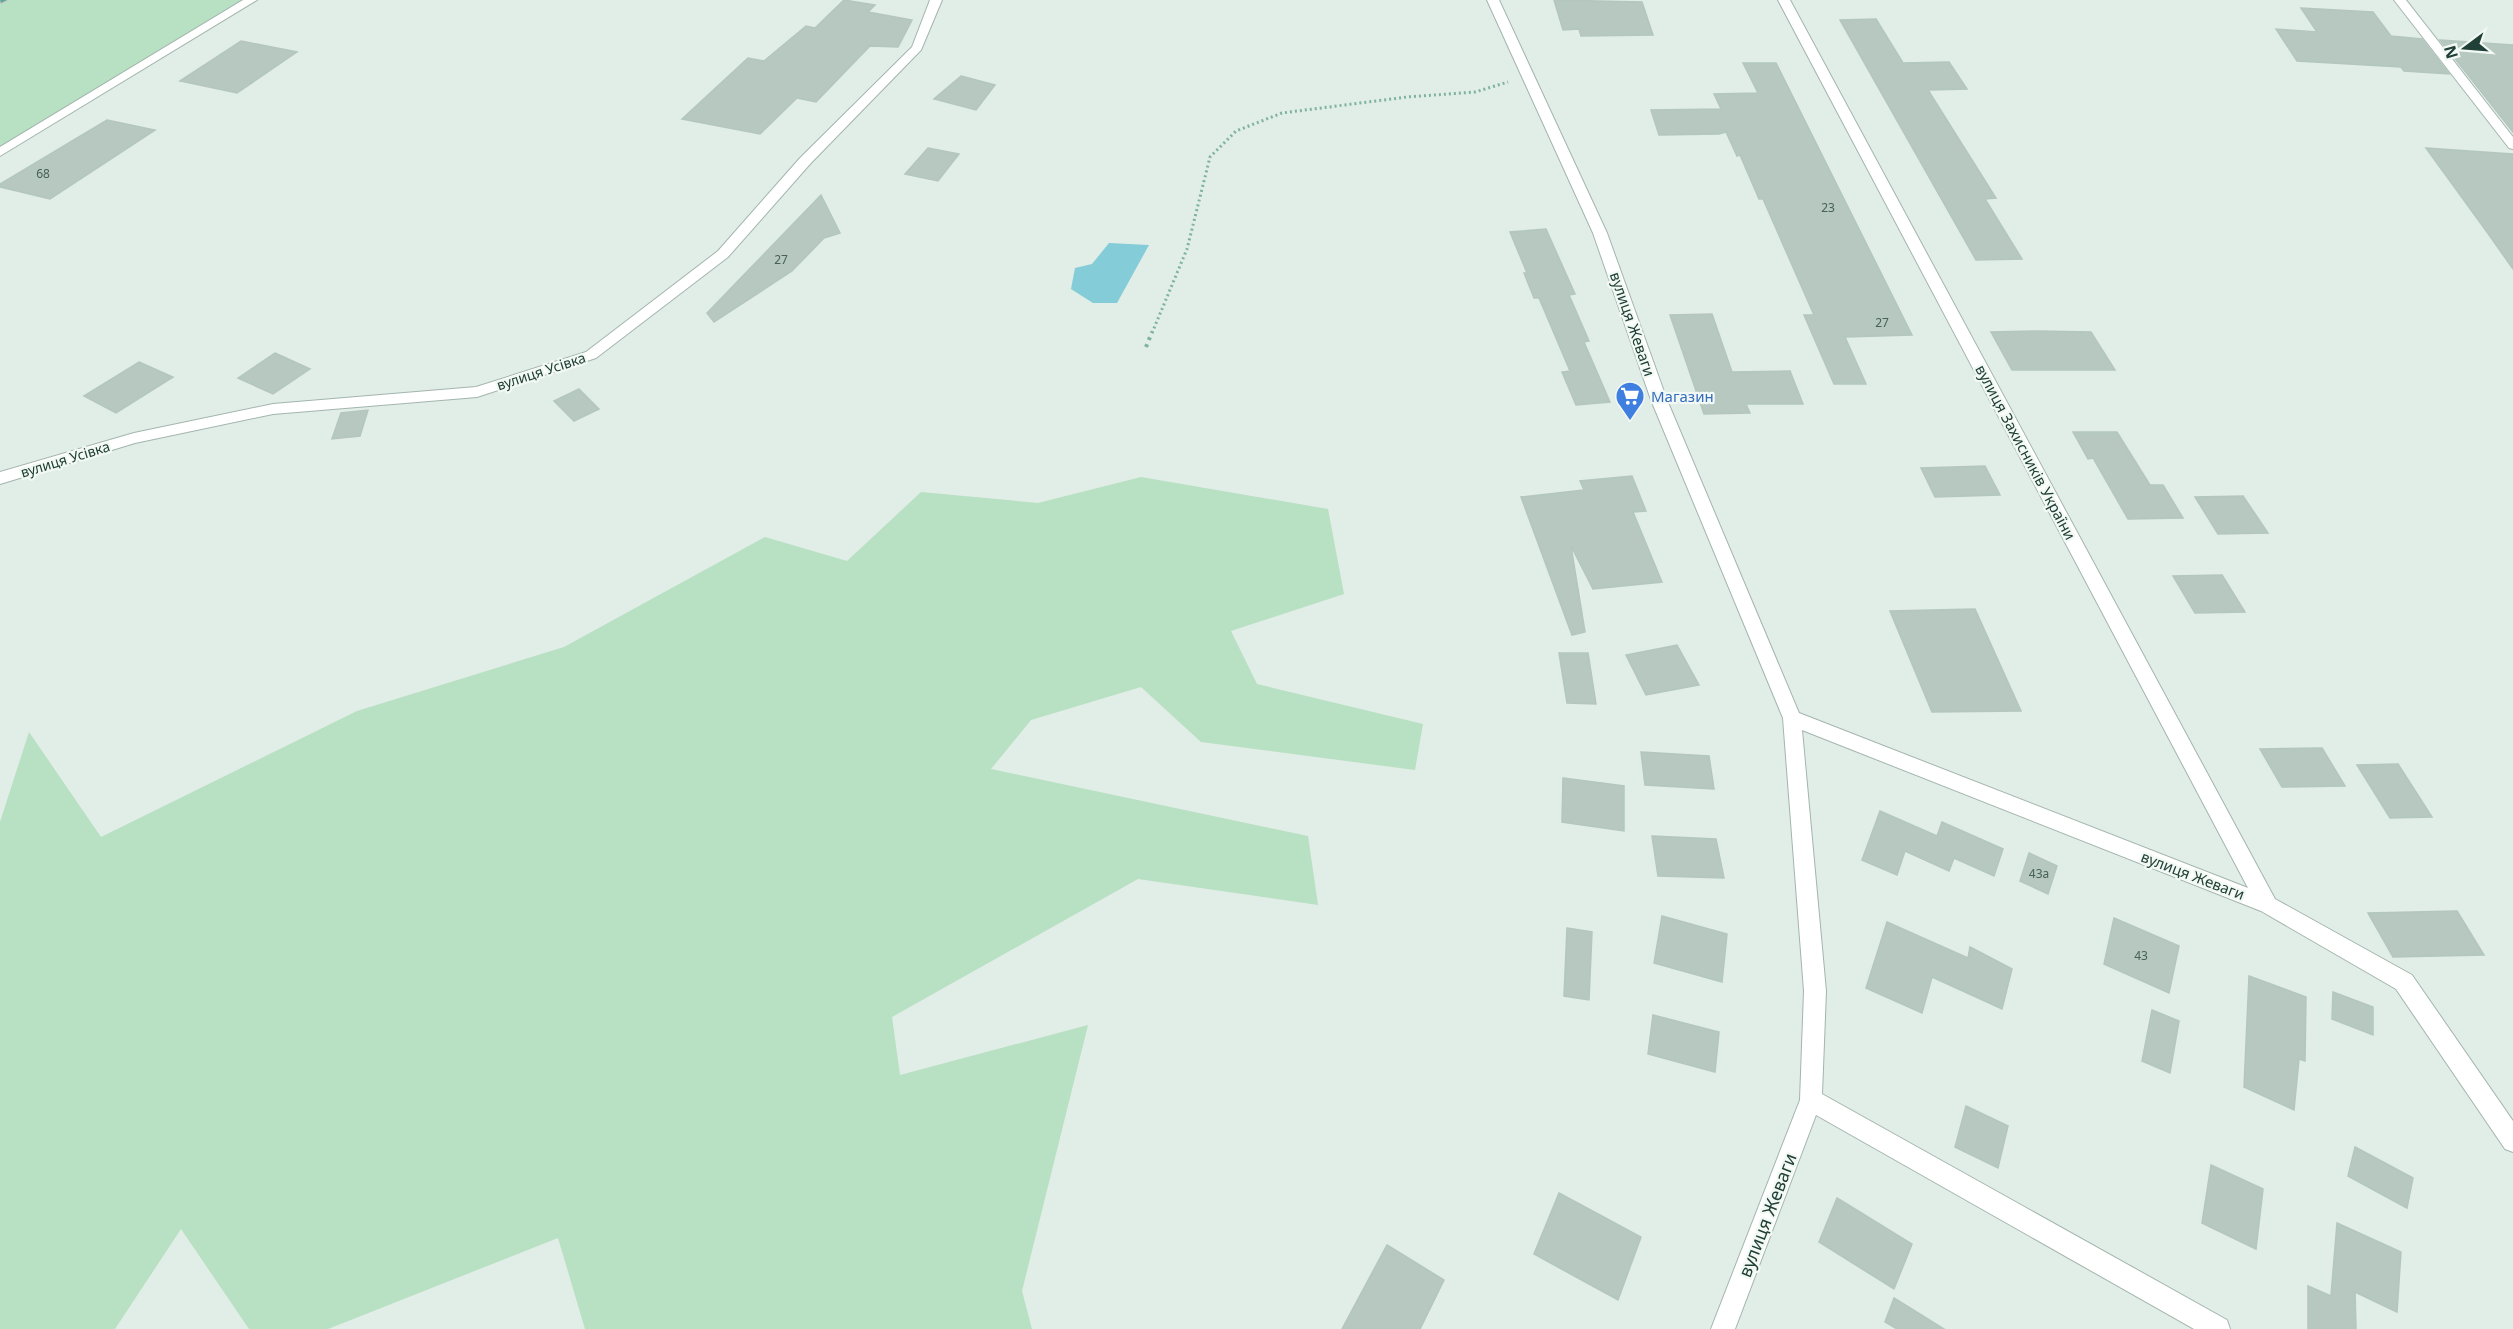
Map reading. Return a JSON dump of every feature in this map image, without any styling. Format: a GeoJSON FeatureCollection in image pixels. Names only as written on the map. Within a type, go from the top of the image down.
{"type":"FeatureCollection","features":[{"type":"Feature","properties":{"kind":"street"},"geometry":{"type":"LineString","coordinates":[[0,152],[251,0]]}},
{"type":"Feature","properties":{"kind":"street","name":"вулиця Усівка"},"geometry":{"type":"LineString","coordinates":[[0,478],[135,438],[273,409],[477,392],[591,355],[723,254],[805,161],[917,48],[936,0]]}},
{"type":"Feature","properties":{"kind":"street","name":"вулиця Жеваги"},"geometry":{"type":"LineString","coordinates":[[1493,0],[1600,233],[1659,400],[1792,718],[1815,991],[1811,1101],[1723,1329]]}},
{"type":"Feature","properties":{"kind":"street","name":"вулиця Захисників України"},"geometry":{"type":"LineString","coordinates":[[1784,0],[2268,905]]}},
{"type":"Feature","properties":{"kind":"street"},"geometry":{"type":"LineString","coordinates":[[2400,0],[2513,145]]}},
{"type":"Feature","properties":{"kind":"street","name":"вулиця Жеваги"},"geometry":{"type":"LineString","coordinates":[[1792,718],[2268,905],[2404,982],[2513,1141]]}},
{"type":"Feature","properties":{"kind":"street"},"geometry":{"type":"LineString","coordinates":[[1811,1101],[2218,1329]]}},
{"type":"Feature","properties":{"kind":"path"},"geometry":{"type":"LineString","coordinates":[[1146,347],[1187,249],[1210,157],[1236,131],[1282,113],[1407,97],[1475,92],[1528,76]]}},
{"type":"Feature","properties":{"kind":"green space"},"geometry":{"type":"Polygon","coordinates":[[[0,0],[251,0],[0,152],[0,0]]]}},
{"type":"Feature","properties":{"kind":"green space"},"geometry":{"type":"Polygon","coordinates":[[[1141,477],[1328,509],[1344,594],[1231,631],[1257,684],[1423,724],[1415,770],[1201,742],[1141,687],[1031,720],[991,769],[1308,836],[1318,905],[1138,879],[892,1017],[900,1075],[1088,1025],[1022,1291],[1032,1329],[585,1329],[558,1238],[328,1329],[249,1329],[181,1229],[115,1329],[0,1329],[0,822],[29,732],[101,837],[357,711],[564,647],[765,537],[847,561],[921,492],[1038,503],[1141,477]]]}},
{"type":"Feature","properties":{"kind":"water"},"geometry":{"type":"Polygon","coordinates":[[[1109,243],[1149,245],[1117,303],[1093,303],[1071,289],[1075,268],[1092,264],[1109,243]]]}},
{"type":"Feature","properties":{"kind":"building"},"geometry":{"type":"Polygon","coordinates":[[[844,0],[875,5],[868,12],[912,20],[898,47],[870,46],[816,102],[797,98],[760,134],[682,119],[748,58],[764,61],[806,26],[815,28],[844,0]]]}},
{"type":"Feature","properties":{"kind":"building"},"geometry":{"type":"Polygon","coordinates":[[[1554,0],[1642,2],[1653,35],[1581,36],[1579,29],[1563,30],[1554,0]]]}},
{"type":"Feature","properties":{"kind":"building"},"geometry":{"type":"Polygon","coordinates":[[[2301,8],[2373,12],[2391,36],[2422,39],[2449,74],[2404,71],[2401,67],[2297,61],[2276,29],[2317,32],[2301,8]]]}},
{"type":"Feature","properties":{"kind":"building"},"geometry":{"type":"Polygon","coordinates":[[[1876,19],[1903,63],[1949,62],[1967,89],[1928,90],[1996,198],[1985,199],[2022,259],[1976,260],[1840,20],[1876,19]]]}},
{"type":"Feature","properties":{"kind":"building"},"geometry":{"type":"Polygon","coordinates":[[[2440,40],[2513,45],[2513,132],[2468,75],[2440,40]]]}},
{"type":"Feature","properties":{"kind":"building"},"geometry":{"type":"Polygon","coordinates":[[[241,41],[297,52],[237,93],[180,81],[241,41]]]}},
{"type":"Feature","properties":{"kind":"building"},"geometry":{"type":"Polygon","coordinates":[[[1743,63],[1776,63],[1912,335],[1845,337],[1866,384],[1834,384],[1804,315],[1814,315],[1763,199],[1759,199],[1740,155],[1737,156],[1726,132],[1659,135],[1651,110],[1721,109],[1714,94],[1758,93],[1743,63]]]}},
{"type":"Feature","properties":{"kind":"building"},"geometry":{"type":"Polygon","coordinates":[[[961,76],[995,85],[976,110],[934,99],[961,76]]]}},
{"type":"Feature","properties":{"kind":"building"},"geometry":{"type":"Polygon","coordinates":[[[107,120],[155,130],[50,199],[0,187],[0,184],[107,120]]]}},
{"type":"Feature","properties":{"kind":"building"},"geometry":{"type":"Polygon","coordinates":[[[928,148],[959,154],[938,181],[905,174],[928,148]]]}},
{"type":"Feature","properties":{"kind":"building"},"geometry":{"type":"Polygon","coordinates":[[[2426,148],[2513,154],[2513,269],[2487,232],[2426,148]]]}},
{"type":"Feature","properties":{"kind":"building"},"geometry":{"type":"Polygon","coordinates":[[[821,195],[840,233],[824,238],[792,271],[714,322],[707,313],[821,195]]]}},
{"type":"Feature","properties":{"kind":"building"},"geometry":{"type":"Polygon","coordinates":[[[1546,229],[1575,294],[1569,295],[1589,341],[1584,342],[1610,402],[1576,405],[1562,372],[1570,371],[1539,298],[1534,298],[1524,273],[1527,273],[1510,232],[1546,229]]]}},
{"type":"Feature","properties":{"kind":"building"},"geometry":{"type":"Polygon","coordinates":[[[1712,314],[1732,372],[1790,371],[1803,404],[1746,404],[1750,413],[1704,414],[1670,315],[1712,314]]]}},
{"type":"Feature","properties":{"kind":"building"},"geometry":{"type":"Polygon","coordinates":[[[1991,332],[2091,332],[2115,370],[2012,370],[1991,332]]]}},
{"type":"Feature","properties":{"kind":"building"},"geometry":{"type":"Polygon","coordinates":[[[275,353],[310,369],[273,394],[238,378],[275,353]]]}},
{"type":"Feature","properties":{"kind":"building"},"geometry":{"type":"Polygon","coordinates":[[[139,362],[173,377],[116,413],[84,396],[139,362]]]}},
{"type":"Feature","properties":{"kind":"building"},"geometry":{"type":"Polygon","coordinates":[[[579,389],[599,409],[574,421],[554,401],[579,389]]]}},
{"type":"Feature","properties":{"kind":"building"},"geometry":{"type":"Polygon","coordinates":[[[368,410],[360,436],[332,439],[341,413],[368,410]]]}},
{"type":"Feature","properties":{"kind":"building"},"geometry":{"type":"Polygon","coordinates":[[[2073,432],[2117,432],[2150,485],[2163,485],[2183,518],[2128,519],[2093,458],[2088,459],[2073,432]]]}},
{"type":"Feature","properties":{"kind":"building"},"geometry":{"type":"Polygon","coordinates":[[[1985,466],[2000,495],[1935,497],[1921,468],[1985,466]]]}},
{"type":"Feature","properties":{"kind":"building"},"geometry":{"type":"Polygon","coordinates":[[[1632,476],[1646,511],[1633,512],[1662,582],[1593,589],[1571,546],[1585,632],[1572,635],[1521,497],[1584,490],[1580,481],[1632,476]]]}},
{"type":"Feature","properties":{"kind":"building"},"geometry":{"type":"Polygon","coordinates":[[[2243,496],[2268,533],[2218,534],[2195,497],[2243,496]]]}},
{"type":"Feature","properties":{"kind":"building"},"geometry":{"type":"Polygon","coordinates":[[[2222,575],[2245,612],[2195,613],[2173,576],[2222,575]]]}},
{"type":"Feature","properties":{"kind":"building"},"geometry":{"type":"Polygon","coordinates":[[[1975,609],[2021,711],[1932,712],[1890,611],[1975,609]]]}},
{"type":"Feature","properties":{"kind":"building"},"geometry":{"type":"Polygon","coordinates":[[[1677,645],[1699,685],[1646,695],[1626,655],[1677,645]]]}},
{"type":"Feature","properties":{"kind":"building"},"geometry":{"type":"Polygon","coordinates":[[[1559,653],[1588,653],[1596,704],[1567,703],[1559,653]]]}},
{"type":"Feature","properties":{"kind":"building"},"geometry":{"type":"Polygon","coordinates":[[[2322,748],[2345,786],[2282,787],[2260,749],[2322,748]]]}},
{"type":"Feature","properties":{"kind":"building"},"geometry":{"type":"Polygon","coordinates":[[[1641,752],[1709,756],[1714,789],[1645,785],[1641,752]]]}},
{"type":"Feature","properties":{"kind":"building"},"geometry":{"type":"Polygon","coordinates":[[[2398,764],[2432,817],[2390,818],[2357,765],[2398,764]]]}},
{"type":"Feature","properties":{"kind":"building"},"geometry":{"type":"Polygon","coordinates":[[[1563,778],[1624,786],[1624,831],[1562,822],[1563,778]]]}},
{"type":"Feature","properties":{"kind":"building"},"geometry":{"type":"Polygon","coordinates":[[[1880,811],[1937,836],[1942,822],[2003,849],[1994,876],[1954,858],[1949,871],[1905,851],[1897,875],[1862,860],[1880,811]]]}},
{"type":"Feature","properties":{"kind":"building"},"geometry":{"type":"Polygon","coordinates":[[[1652,836],[1716,839],[1724,878],[1658,876],[1652,836]]]}},
{"type":"Feature","properties":{"kind":"building"},"geometry":{"type":"Polygon","coordinates":[[[2029,853],[2057,866],[2048,894],[2020,881],[2029,853]]]}},
{"type":"Feature","properties":{"kind":"building"},"geometry":{"type":"Polygon","coordinates":[[[2457,911],[2484,955],[2393,957],[2368,913],[2457,911]]]}},
{"type":"Feature","properties":{"kind":"building"},"geometry":{"type":"Polygon","coordinates":[[[1662,916],[1727,934],[1722,982],[1654,963],[1662,916]]]}},
{"type":"Feature","properties":{"kind":"building"},"geometry":{"type":"Polygon","coordinates":[[[2114,918],[2179,946],[2169,993],[2104,964],[2114,918]]]}},
{"type":"Feature","properties":{"kind":"building"},"geometry":{"type":"Polygon","coordinates":[[[1887,922],[1968,958],[1970,947],[2012,969],[2002,1009],[1932,977],[1922,1013],[1866,988],[1887,922]]]}},
{"type":"Feature","properties":{"kind":"building"},"geometry":{"type":"Polygon","coordinates":[[[1567,928],[1592,932],[1589,1000],[1564,996],[1567,928]]]}},
{"type":"Feature","properties":{"kind":"building"},"geometry":{"type":"Polygon","coordinates":[[[2249,976],[2306,997],[2305,1061],[2299,1059],[2294,1110],[2244,1087],[2249,976]]]}},
{"type":"Feature","properties":{"kind":"building"},"geometry":{"type":"Polygon","coordinates":[[[2333,992],[2373,1007],[2373,1035],[2332,1019],[2333,992]]]}},
{"type":"Feature","properties":{"kind":"building"},"geometry":{"type":"Polygon","coordinates":[[[2152,1010],[2179,1021],[2170,1073],[2142,1061],[2152,1010]]]}},
{"type":"Feature","properties":{"kind":"building"},"geometry":{"type":"Polygon","coordinates":[[[1653,1015],[1719,1032],[1715,1072],[1648,1054],[1653,1015]]]}},
{"type":"Feature","properties":{"kind":"building"},"geometry":{"type":"Polygon","coordinates":[[[1966,1106],[2008,1126],[1998,1168],[1955,1147],[1966,1106]]]}},
{"type":"Feature","properties":{"kind":"building"},"geometry":{"type":"Polygon","coordinates":[[[2355,1147],[2413,1178],[2407,1208],[2348,1176],[2355,1147]]]}},
{"type":"Feature","properties":{"kind":"building"},"geometry":{"type":"Polygon","coordinates":[[[2211,1165],[2263,1189],[2256,1249],[2202,1223],[2211,1165]]]}},
{"type":"Feature","properties":{"kind":"building"},"geometry":{"type":"Polygon","coordinates":[[[1559,1193],[1641,1237],[1618,1300],[1534,1254],[1559,1193]]]}},
{"type":"Feature","properties":{"kind":"building"},"geometry":{"type":"Polygon","coordinates":[[[1837,1198],[1912,1244],[1894,1289],[1819,1242],[1837,1198]]]}},
{"type":"Feature","properties":{"kind":"building"},"geometry":{"type":"Polygon","coordinates":[[[2337,1223],[2401,1252],[2397,1312],[2355,1292],[2356,1329],[2308,1329],[2308,1286],[2331,1296],[2337,1223]]]}},
{"type":"Feature","properties":{"kind":"building"},"geometry":{"type":"Polygon","coordinates":[[[1387,1245],[1444,1280],[1420,1329],[1342,1329],[1387,1245]]]}},
{"type":"Feature","properties":{"kind":"building"},"geometry":{"type":"Polygon","coordinates":[[[1894,1298],[1944,1329],[1897,1329],[1885,1322],[1894,1298]]]}},
{"type":"Feature","properties":{"kind":"place","name":"Магазин"},"geometry":{"type":"Point","coordinates":[1630,422]}}]}
